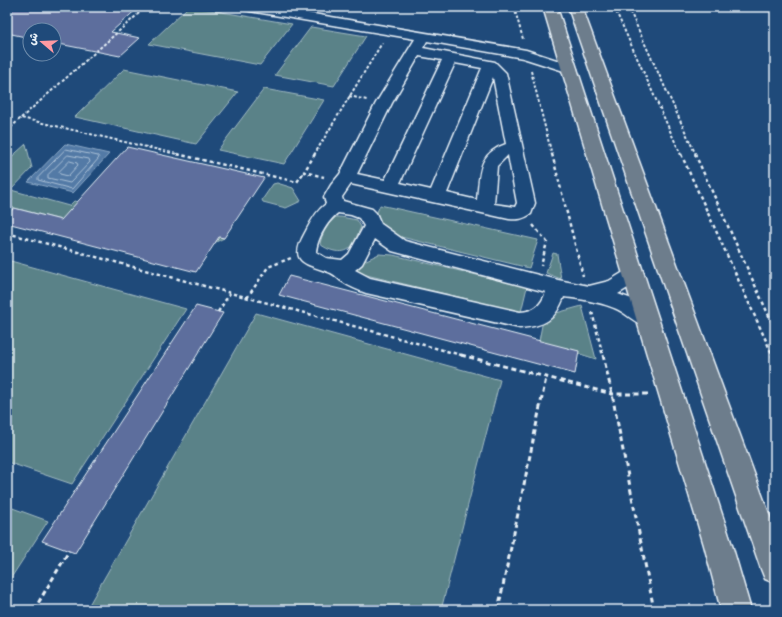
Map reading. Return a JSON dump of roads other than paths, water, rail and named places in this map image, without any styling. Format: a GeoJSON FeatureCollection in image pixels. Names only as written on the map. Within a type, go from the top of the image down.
{"type":"FeatureCollection","features":[{"type":"Feature","properties":{"kind":"main road"},"geometry":{"type":"LineString","coordinates":[[550,7],[563,42],[736,610]]}},
{"type":"Feature","properties":{"kind":"main road"},"geometry":{"type":"LineString","coordinates":[[575,7],[774,564]]}},
{"type":"Feature","properties":{"kind":"lane"},"geometry":{"type":"LineString","coordinates":[[250,7],[526,54],[570,68]]}},
{"type":"Feature","properties":{"kind":"lane"},"geometry":{"type":"LineString","coordinates":[[336,207],[333,197],[342,183],[384,103],[424,37]]}},
{"type":"Feature","properties":{"kind":"lane"},"geometry":{"type":"LineString","coordinates":[[526,54],[552,48],[563,42]]}},
{"type":"Feature","properties":{"kind":"lane"},"geometry":{"type":"LineString","coordinates":[[342,183],[390,186],[513,214],[522,212],[526,207],[499,73],[497,70],[490,65],[415,51]]}},
{"type":"Feature","properties":{"kind":"lane"},"geometry":{"type":"LineString","coordinates":[[390,186],[450,58]]}},
{"type":"Feature","properties":{"kind":"lane"},"geometry":{"type":"LineString","coordinates":[[437,197],[490,65]]}},
{"type":"Feature","properties":{"kind":"lane"},"geometry":{"type":"LineString","coordinates":[[485,208],[489,166],[499,152],[514,147]]}},
{"type":"Feature","properties":{"kind":"lane"},"geometry":{"type":"LineString","coordinates":[[337,267],[351,264],[355,261],[360,254],[373,226],[372,219],[366,214],[336,207],[325,214],[306,248],[306,254],[315,261],[337,267],[350,277],[366,285],[520,320],[537,318],[544,314],[552,303],[558,288]]}},
{"type":"Feature","properties":{"kind":"lane"},"geometry":{"type":"LineString","coordinates":[[373,226],[384,236],[399,246],[537,283],[588,294],[627,305],[648,319]]}},
{"type":"Feature","properties":{"kind":"lane"},"geometry":{"type":"LineString","coordinates":[[360,254],[379,248],[399,246]]}},
{"type":"Feature","properties":{"kind":"lane"},"geometry":{"type":"LineString","coordinates":[[588,294],[614,288],[634,275]]}},
{"type":"Feature","properties":{"kind":"water"},"geometry":{"type":"Polygon","coordinates":[[[65,144],[109,154],[73,193],[28,182],[65,144]]]}}]}
